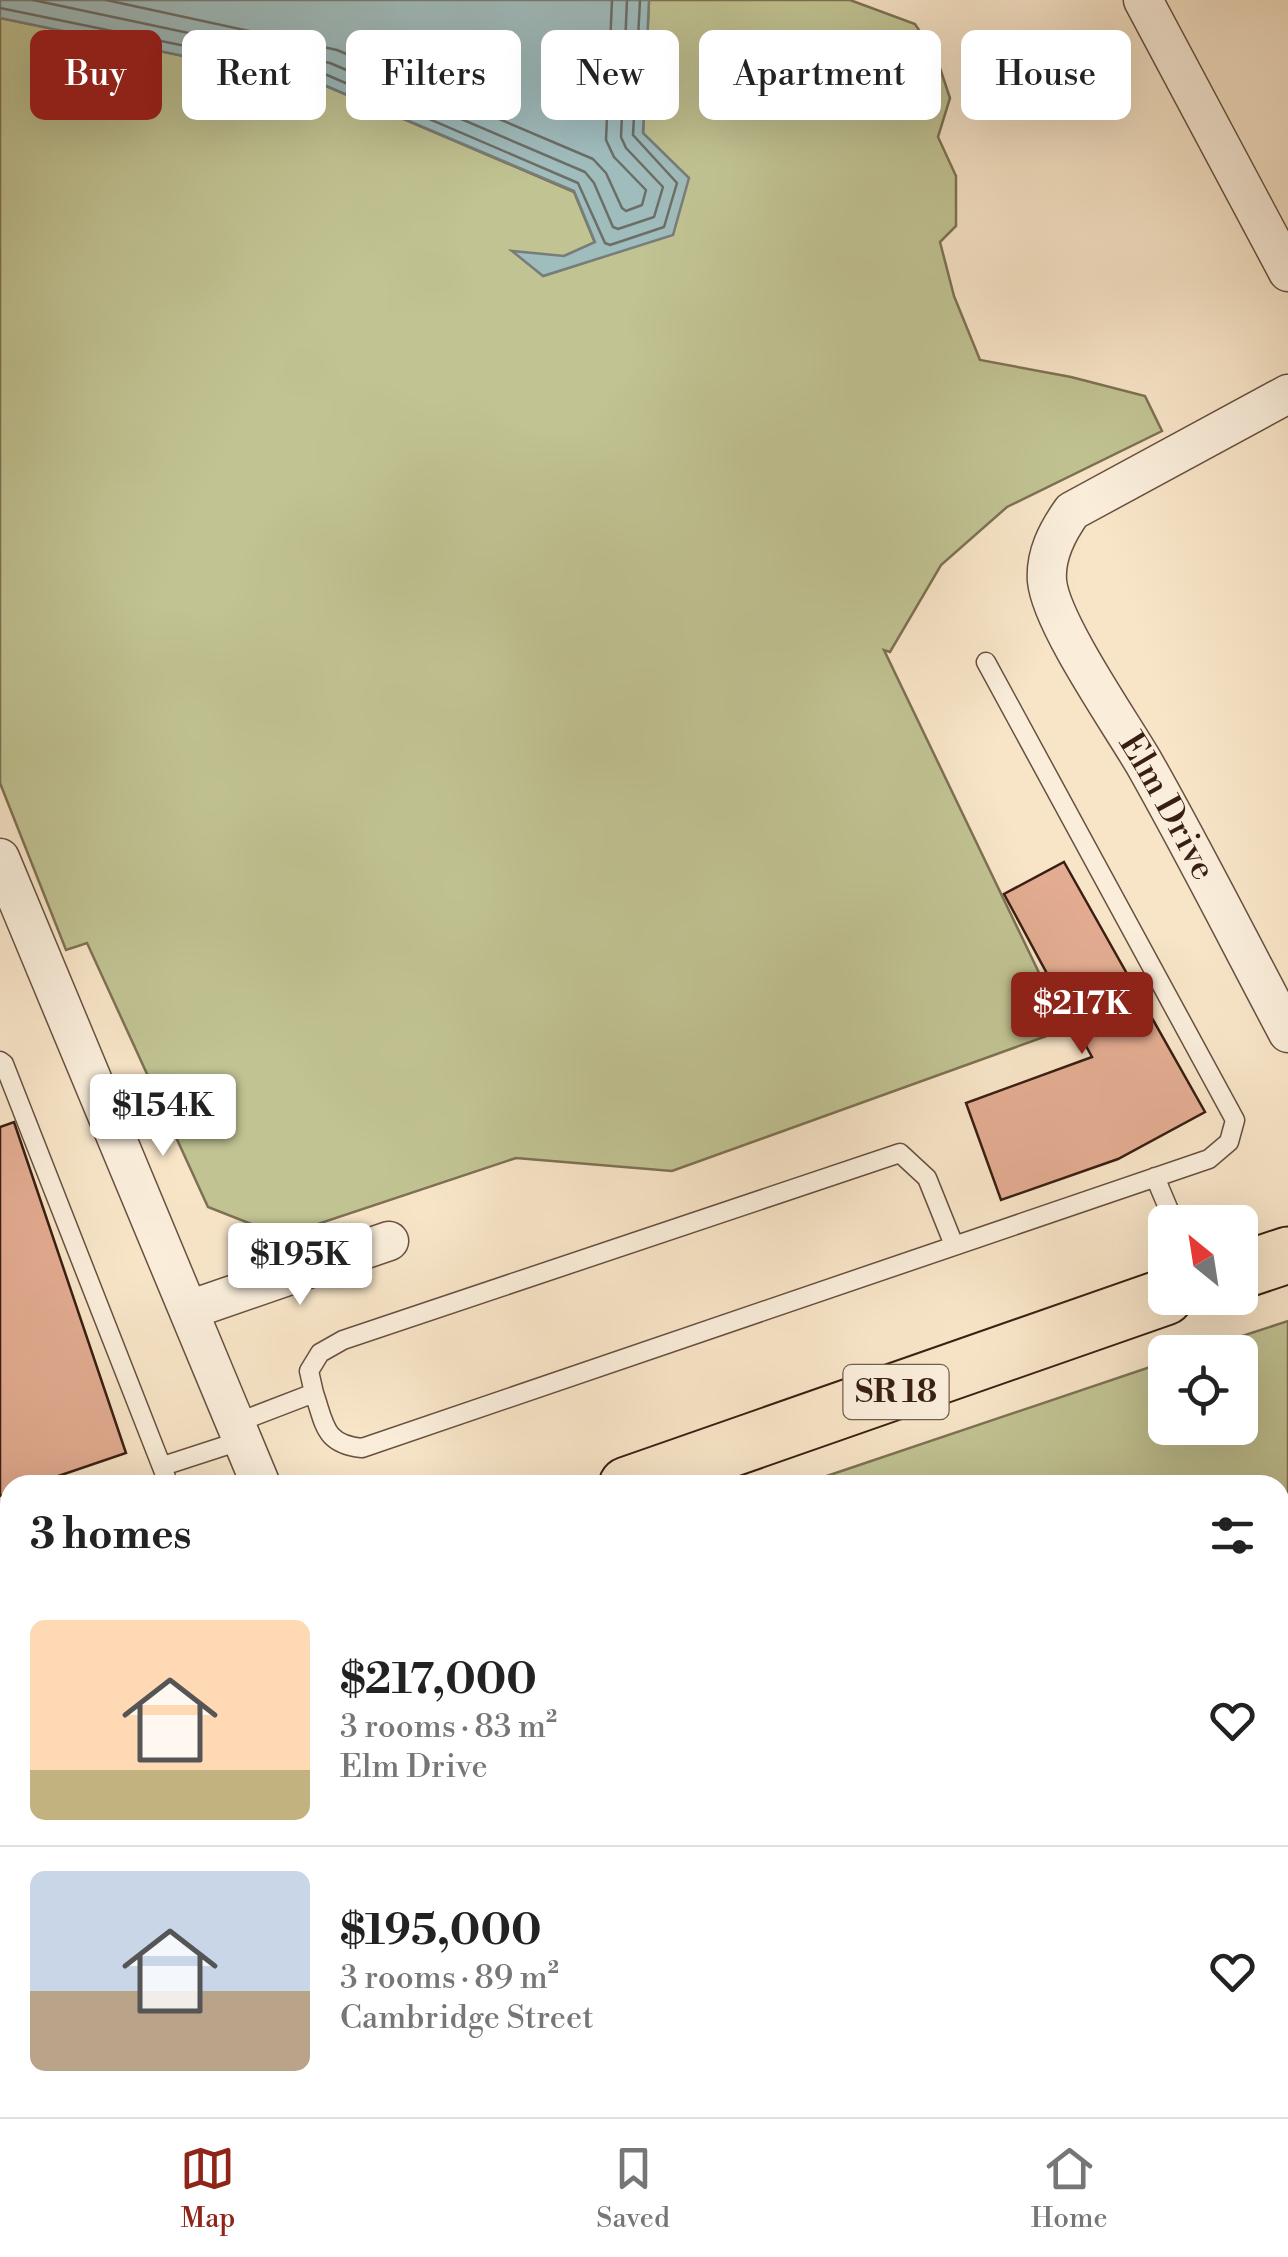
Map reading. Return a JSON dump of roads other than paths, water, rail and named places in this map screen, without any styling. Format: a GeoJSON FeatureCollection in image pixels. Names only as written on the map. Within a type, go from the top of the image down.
{"type":"FeatureCollection","features":[{"type":"Feature","properties":{"kind":"main road"},"geometry":{"type":"LineString","coordinates":[[1258,1265],[1288,1254]]}},
{"type":"Feature","properties":{"kind":"main road","name":"SR 18"},"geometry":{"type":"LineString","coordinates":[[657,1475],[1148,1304]]}},
{"type":"Feature","properties":{"kind":"street"},"geometry":{"type":"LineString","coordinates":[[1142,0],[1288,272]]}},
{"type":"Feature","properties":{"kind":"street","name":"Elm Drive"},"geometry":{"type":"LineString","coordinates":[[1288,394],[1072,512],[1055,535],[1047,580],[1066,630],[1145,766],[1288,1032]]}},
{"type":"Feature","properties":{"kind":"street"},"geometry":{"type":"LineString","coordinates":[[0,858],[257,1475]]}},
{"type":"Feature","properties":{"kind":"street"},"geometry":{"type":"LineString","coordinates":[[190,1310],[389,1241]]}},
{"type":"Feature","properties":{"kind":"lane"},"geometry":{"type":"LineString","coordinates":[[954,1246],[927,1178],[900,1153],[343,1340],[320,1353],[308,1370],[329,1436],[345,1446],[362,1448],[1209,1159],[1230,1142],[1235,1120],[986,662]]}},
{"type":"Feature","properties":{"kind":"lane"},"geometry":{"type":"LineString","coordinates":[[0,1061],[166,1475]]}},
{"type":"Feature","properties":{"kind":"lane"},"geometry":{"type":"LineString","coordinates":[[1154,1177],[1166,1205]]}},
{"type":"Feature","properties":{"kind":"lane"},"geometry":{"type":"LineString","coordinates":[[163,1466],[314,1394]]}},
{"type":"Feature","properties":{"kind":"water"},"geometry":{"type":"Polygon","coordinates":[[[0,0],[649,0],[648,30],[541,30],[541,120],[644,120],[643,133],[689,178],[673,235],[543,276],[512,251],[564,256],[595,242],[574,191],[407,120],[521,120],[521,30],[346,30],[346,94],[326,86],[326,30],[182,30],[182,56],[162,52],[162,30],[58,30],[0,18],[0,0]]]}}]}
